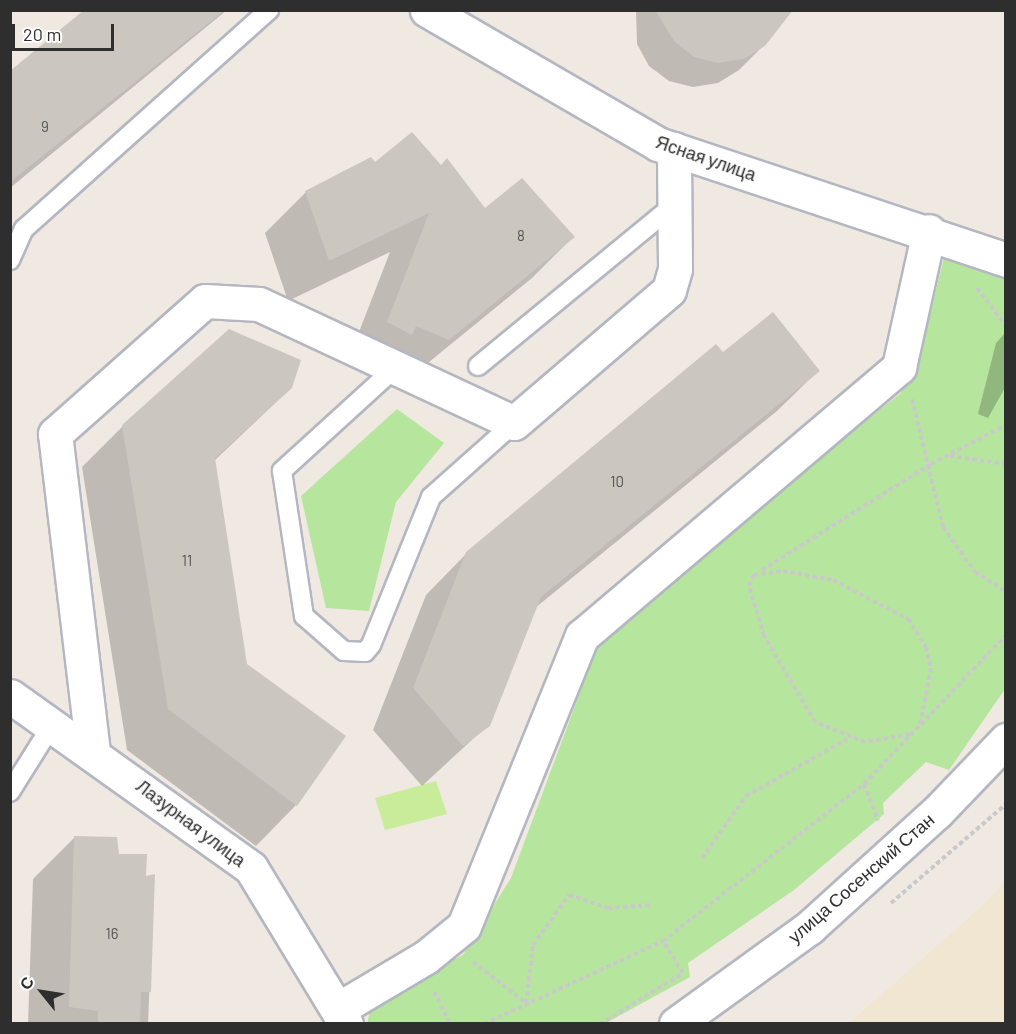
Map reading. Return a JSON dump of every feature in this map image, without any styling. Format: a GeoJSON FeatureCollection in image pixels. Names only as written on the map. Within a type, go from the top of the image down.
{"type":"FeatureCollection","features":[{"type":"Feature","properties":{"kind":"street","name":"Ясная улица"},"geometry":{"type":"LineString","coordinates":[[427,10],[674,149],[929,231],[1005,260]]}},
{"type":"Feature","properties":{"kind":"street"},"geometry":{"type":"LineString","coordinates":[[93,752],[55,434],[205,301],[258,304],[514,423],[669,290],[675,269],[674,149]]}},
{"type":"Feature","properties":{"kind":"street"},"geometry":{"type":"LineString","coordinates":[[343,1016],[426,957],[464,926],[582,636],[899,368],[929,231]]}},
{"type":"Feature","properties":{"kind":"street","name":"Лазурная улица"},"geometry":{"type":"LineString","coordinates":[[10,696],[93,752],[251,868],[343,1016]]}},
{"type":"Feature","properties":{"kind":"street","name":"улица Сосенский Стан"},"geometry":{"type":"LineString","coordinates":[[676,1023],[810,927],[937,812],[1005,740]]}},
{"type":"Feature","properties":{"kind":"lane"},"geometry":{"type":"LineString","coordinates":[[10,260],[24,229],[269,10]]}},
{"type":"Feature","properties":{"kind":"lane"},"geometry":{"type":"LineString","coordinates":[[478,366],[674,205]]}},
{"type":"Feature","properties":{"kind":"lane"},"geometry":{"type":"LineString","coordinates":[[394,369],[282,471],[304,616],[344,651],[365,652],[371,645],[431,497],[514,423]]}},
{"type":"Feature","properties":{"kind":"lane"},"geometry":{"type":"LineString","coordinates":[[10,792],[52,724]]}},
{"type":"Feature","properties":{"kind":"path"},"geometry":{"type":"LineString","coordinates":[[972,281],[1005,326]]}},
{"type":"Feature","properties":{"kind":"path"},"geometry":{"type":"LineString","coordinates":[[901,399],[910,392],[931,464],[929,485],[947,535],[975,572],[1005,591]]}},
{"type":"Feature","properties":{"kind":"path"},"geometry":{"type":"LineString","coordinates":[[914,732],[881,742],[847,738],[815,722],[787,682],[754,606],[749,586],[754,575],[931,464],[1005,425]]}},
{"type":"Feature","properties":{"kind":"path"},"geometry":{"type":"LineString","coordinates":[[950,456],[1005,464]]}},
{"type":"Feature","properties":{"kind":"path"},"geometry":{"type":"LineString","coordinates":[[754,575],[783,571],[833,580],[908,620],[926,647],[931,668],[919,726]]}},
{"type":"Feature","properties":{"kind":"path"},"geometry":{"type":"LineString","coordinates":[[484,1023],[663,941],[864,784],[1005,635]]}},
{"type":"Feature","properties":{"kind":"path"},"geometry":{"type":"LineString","coordinates":[[702,858],[746,796],[847,738]]}},
{"type":"Feature","properties":{"kind":"path"},"geometry":{"type":"LineString","coordinates":[[864,784],[882,829]]}},
{"type":"Feature","properties":{"kind":"path"},"geometry":{"type":"LineString","coordinates":[[526,1003],[533,945],[569,895],[608,908],[653,905]]}},
{"type":"Feature","properties":{"kind":"path"},"geometry":{"type":"LineString","coordinates":[[600,1023],[683,973],[663,941]]}},
{"type":"Feature","properties":{"kind":"path"},"geometry":{"type":"LineString","coordinates":[[468,958],[526,1003]]}},
{"type":"Feature","properties":{"kind":"shaded area"},"geometry":{"type":"Polygon","coordinates":[[[1005,882],[1005,1023],[849,1023],[980,908],[1005,882]]]}},
{"type":"Feature","properties":{"kind":"green space"},"geometry":{"type":"Polygon","coordinates":[[[947,245],[1005,268],[1005,689],[949,770],[926,762],[883,803],[884,814],[794,890],[688,963],[690,977],[606,1023],[367,1024],[372,1002],[463,955],[511,878],[604,628],[901,393],[920,356],[947,245]]]}},
{"type":"Feature","properties":{"kind":"green space"},"geometry":{"type":"Polygon","coordinates":[[[397,409],[444,443],[396,502],[369,611],[326,608],[301,496],[397,409]]]}},
{"type":"Feature","properties":{"kind":"green space"},"geometry":{"type":"Polygon","coordinates":[[[436,781],[447,814],[385,830],[375,798],[436,781]]]}},
{"type":"Feature","properties":{"kind":"building"},"geometry":{"type":"Polygon","coordinates":[[[84,10],[225,10],[10,182],[10,71],[84,10]]]}},
{"type":"Feature","properties":{"kind":"building"},"geometry":{"type":"Polygon","coordinates":[[[655,10],[793,10],[765,46],[744,59],[718,63],[694,57],[674,41],[655,10]]]}},
{"type":"Feature","properties":{"kind":"building"},"geometry":{"type":"Polygon","coordinates":[[[412,132],[441,165],[447,158],[485,208],[522,178],[575,237],[449,340],[416,326],[412,335],[387,322],[429,213],[329,261],[305,191],[371,157],[375,162],[412,132]]]}},
{"type":"Feature","properties":{"kind":"building"},"geometry":{"type":"Polygon","coordinates":[[[773,312],[820,371],[541,597],[490,726],[463,746],[413,688],[466,552],[716,344],[723,352],[773,312]]]}},
{"type":"Feature","properties":{"kind":"building"},"geometry":{"type":"Polygon","coordinates":[[[229,329],[301,360],[292,388],[215,458],[247,664],[346,736],[297,806],[168,709],[122,425],[229,329]]]}},
{"type":"Feature","properties":{"kind":"building"},"geometry":{"type":"Polygon","coordinates":[[[74,836],[117,837],[119,854],[147,854],[146,876],[155,874],[151,992],[141,992],[140,1023],[98,1023],[98,1011],[69,1007],[74,836]]]}}]}
